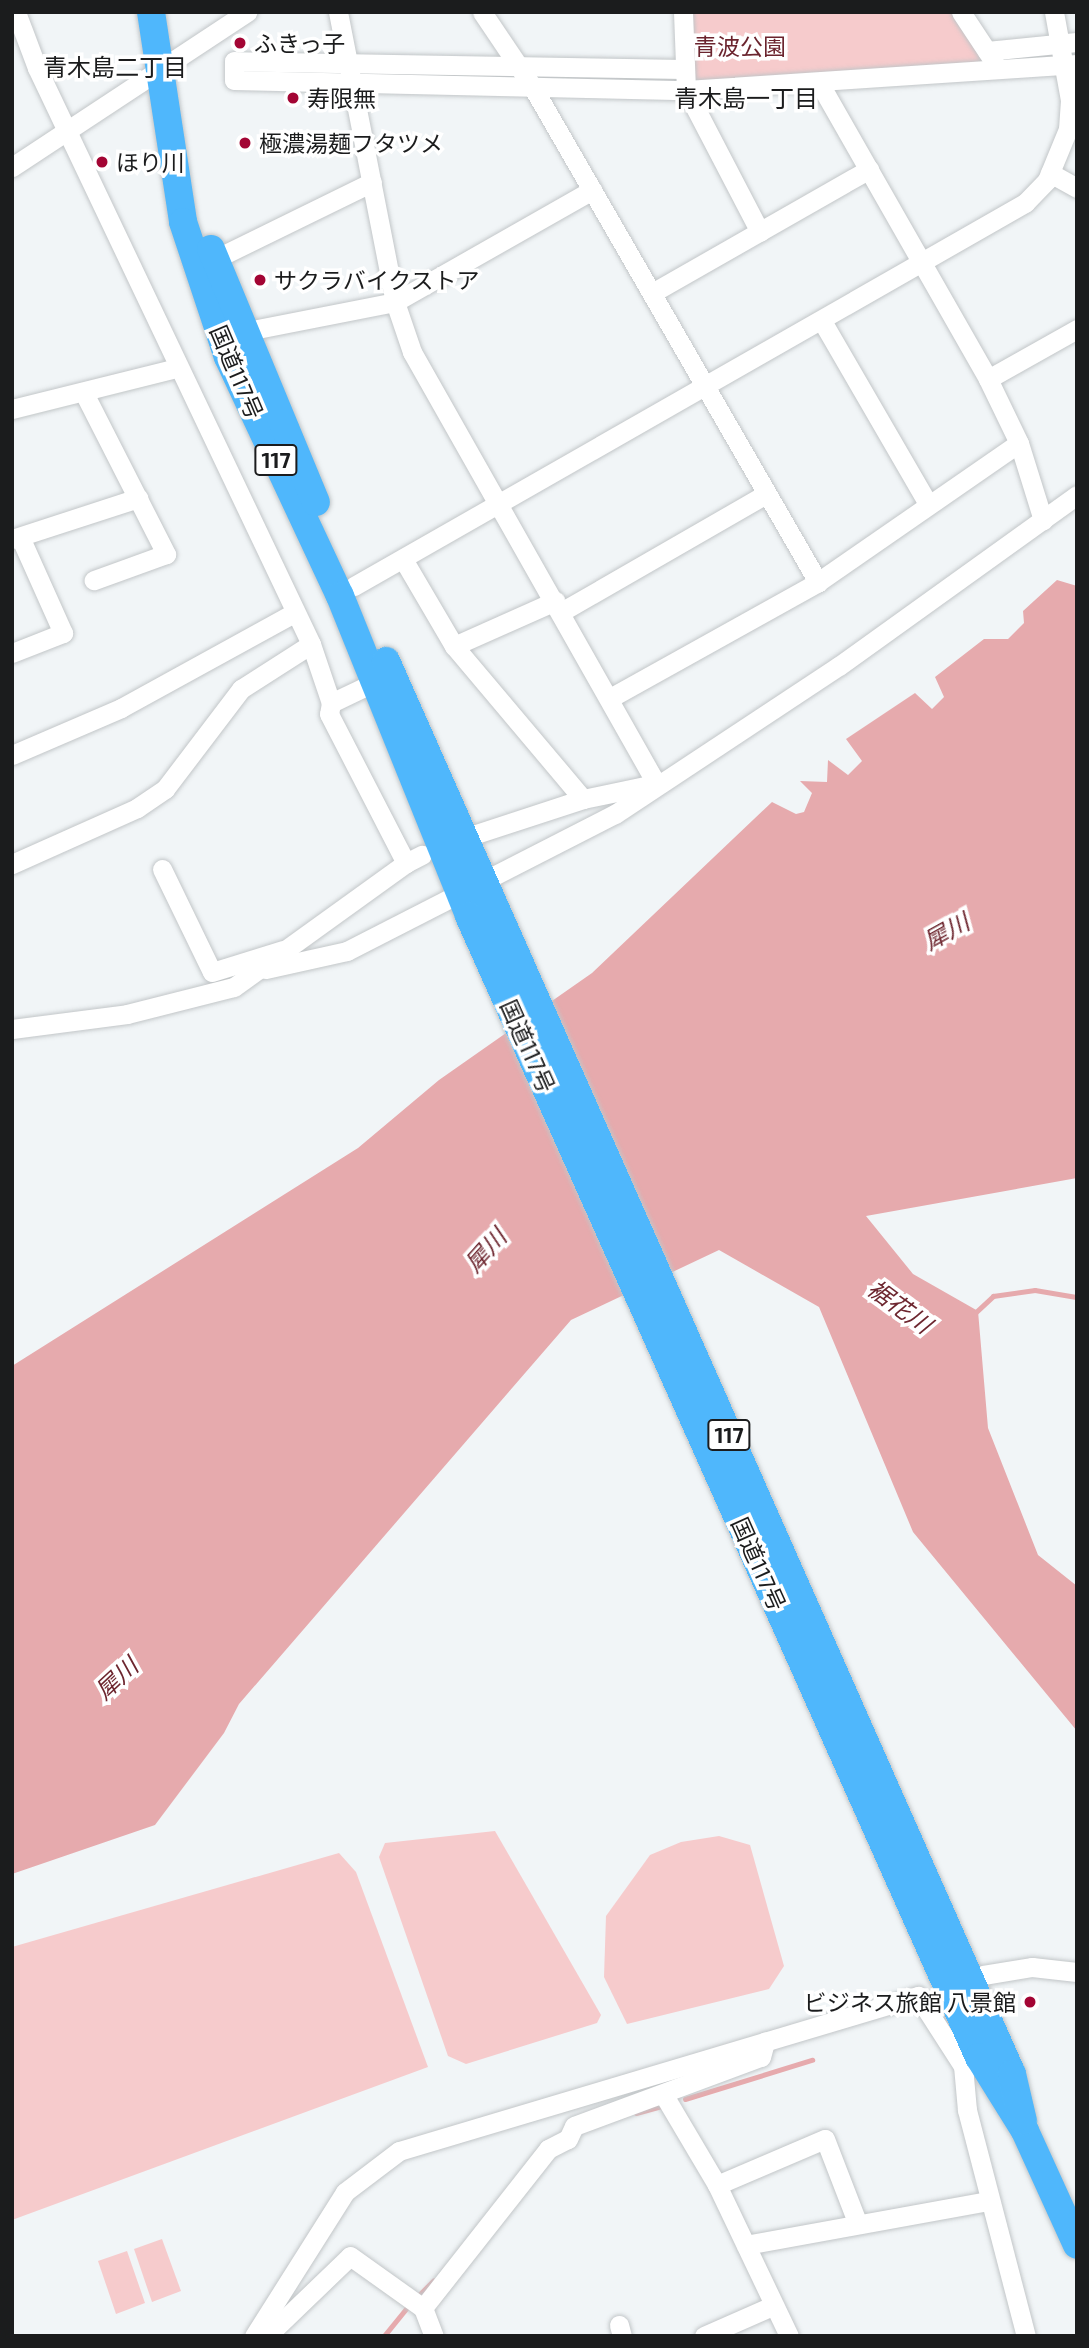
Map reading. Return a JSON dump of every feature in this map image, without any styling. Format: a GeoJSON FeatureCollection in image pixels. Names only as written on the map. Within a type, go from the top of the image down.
{"type":"FeatureCollection","features":[{"type":"Feature","properties":{"kind":"highway","name":"国道117号"},"geometry":{"type":"LineString","coordinates":[[151,12],[167,65],[194,187],[214,260],[242,332],[354,586],[476,898]]}},
{"type":"Feature","properties":{"kind":"highway","name":"国道117号"},"geometry":{"type":"LineString","coordinates":[[172,12],[167,65],[183,222],[209,304],[375,682],[476,898],[963,1971],[980,2057]]}},
{"type":"Feature","properties":{"kind":"highway","name":"117"},"geometry":{"type":"LineString","coordinates":[[980,2057],[1025,2131],[1077,2245]]}},
{"type":"Feature","properties":{"kind":"street"},"geometry":{"type":"LineString","coordinates":[[16,12],[67,131],[176,368],[311,644],[331,703],[329,714],[414,859],[344,903],[266,969]]}},
{"type":"Feature","properties":{"kind":"street"},"geometry":{"type":"LineString","coordinates":[[12,167],[247,12]]}},
{"type":"Feature","properties":{"kind":"street"},"geometry":{"type":"LineString","coordinates":[[338,12],[344,64],[372,182],[395,302],[412,352],[610,698],[656,784]]}},
{"type":"Feature","properties":{"kind":"street"},"geometry":{"type":"LineString","coordinates":[[482,12],[532,86],[818,582]]}},
{"type":"Feature","properties":{"kind":"street"},"geometry":{"type":"LineString","coordinates":[[683,12],[682,69],[686,90],[760,232]]}},
{"type":"Feature","properties":{"kind":"street"},"geometry":{"type":"LineString","coordinates":[[961,12],[999,69]]}},
{"type":"Feature","properties":{"kind":"street"},"geometry":{"type":"LineString","coordinates":[[354,586],[1025,203],[1050,173],[1068,129],[1067,43],[1054,12]]}},
{"type":"Feature","properties":{"kind":"street"},"geometry":{"type":"LineString","coordinates":[[987,51],[1067,43]]}},
{"type":"Feature","properties":{"kind":"street"},"geometry":{"type":"LineString","coordinates":[[682,69],[234,61],[234,80],[349,88],[532,86],[686,90],[821,86],[1069,65]]}},
{"type":"Feature","properties":{"kind":"street"},"geometry":{"type":"LineString","coordinates":[[821,86],[988,379],[1019,443],[1043,520]]}},
{"type":"Feature","properties":{"kind":"street"},"geometry":{"type":"LineString","coordinates":[[652,293],[869,169]]}},
{"type":"Feature","properties":{"kind":"street"},"geometry":{"type":"LineString","coordinates":[[1050,173],[1077,188]]}},
{"type":"Feature","properties":{"kind":"street"},"geometry":{"type":"LineString","coordinates":[[214,260],[372,182]]}},
{"type":"Feature","properties":{"kind":"street"},"geometry":{"type":"LineString","coordinates":[[242,332],[395,302],[592,190]]}},
{"type":"Feature","properties":{"kind":"street"},"geometry":{"type":"LineString","coordinates":[[822,321],[928,505]]}},
{"type":"Feature","properties":{"kind":"street"},"geometry":{"type":"LineString","coordinates":[[988,379],[1077,329]]}},
{"type":"Feature","properties":{"kind":"street"},"geometry":{"type":"LineString","coordinates":[[12,409],[176,368]]}},
{"type":"Feature","properties":{"kind":"street"},"geometry":{"type":"LineString","coordinates":[[84,393],[166,554],[94,580]]}},
{"type":"Feature","properties":{"kind":"street"},"geometry":{"type":"LineString","coordinates":[[610,698],[818,582],[1019,443]]}},
{"type":"Feature","properties":{"kind":"street"},"geometry":{"type":"LineString","coordinates":[[454,646],[558,606],[766,494]]}},
{"type":"Feature","properties":{"kind":"street"},"geometry":{"type":"LineString","coordinates":[[12,1029],[203,997],[266,969],[347,951],[476,898],[839,666],[1077,495]]}},
{"type":"Feature","properties":{"kind":"street"},"geometry":{"type":"LineString","coordinates":[[12,653],[63,633],[16,538],[138,498]]}},
{"type":"Feature","properties":{"kind":"street"},"geometry":{"type":"LineString","coordinates":[[403,559],[454,646],[583,799]]}},
{"type":"Feature","properties":{"kind":"street"},"geometry":{"type":"LineString","coordinates":[[12,755],[121,708],[294,613]]}},
{"type":"Feature","properties":{"kind":"street"},"geometry":{"type":"LineString","coordinates":[[12,864],[137,808],[165,789],[241,689],[311,644]]}},
{"type":"Feature","properties":{"kind":"street"},"geometry":{"type":"LineString","coordinates":[[331,703],[375,682]]}},
{"type":"Feature","properties":{"kind":"street"},"geometry":{"type":"LineString","coordinates":[[476,834],[583,799],[656,784]]}},
{"type":"Feature","properties":{"kind":"street"},"geometry":{"type":"LineString","coordinates":[[162,869],[212,972],[294,947]]}},
{"type":"Feature","properties":{"kind":"street"},"geometry":{"type":"LineString","coordinates":[[963,1971],[1032,1968],[1077,1972]]}},
{"type":"Feature","properties":{"kind":"street"},"geometry":{"type":"LineString","coordinates":[[254,2336],[318,2230],[370,2167],[444,2134],[918,1996],[980,2057],[989,2201],[1026,2336]]}},
{"type":"Feature","properties":{"kind":"street"},"geometry":{"type":"LineString","coordinates":[[416,2303],[548,2149],[571,2132],[761,2057],[765,2042]]}},
{"type":"Feature","properties":{"kind":"street"},"geometry":{"type":"LineString","coordinates":[[665,2097],[717,2186],[746,2245],[770,2307],[789,2336]]}},
{"type":"Feature","properties":{"kind":"street"},"geometry":{"type":"LineString","coordinates":[[717,2186],[825,2139],[857,2222]]}},
{"type":"Feature","properties":{"kind":"street"},"geometry":{"type":"LineString","coordinates":[[746,2245],[857,2222],[989,2201]]}},
{"type":"Feature","properties":{"kind":"street"},"geometry":{"type":"LineString","coordinates":[[267,2336],[350,2256],[416,2303],[434,2336]]}},
{"type":"Feature","properties":{"kind":"street"},"geometry":{"type":"LineString","coordinates":[[704,2336],[770,2307]]}},
{"type":"Feature","properties":{"kind":"green space","name":"青波公園"},"geometry":{"type":"Polygon","coordinates":[[[687,12],[954,12],[987,63],[690,83],[687,12]]]}},
{"type":"Feature","properties":{"kind":"green space"},"geometry":{"type":"Polygon","coordinates":[[[495,1831],[601,2015],[597,2023],[466,2064],[448,2056],[379,1857],[385,1843],[495,1831]]]}},
{"type":"Feature","properties":{"kind":"green space"},"geometry":{"type":"Polygon","coordinates":[[[719,1836],[750,1845],[784,1966],[769,1989],[627,2024],[604,1977],[606,1916],[650,1855],[681,1842],[719,1836]]]}},
{"type":"Feature","properties":{"kind":"green space"},"geometry":{"type":"Polygon","coordinates":[[[339,1853],[356,1872],[428,2067],[12,2220],[12,1947],[339,1853]]]}},
{"type":"Feature","properties":{"kind":"green space"},"geometry":{"type":"Polygon","coordinates":[[[162,2239],[181,2291],[152,2302],[134,2249],[162,2239]]]}},
{"type":"Feature","properties":{"kind":"green space"},"geometry":{"type":"Polygon","coordinates":[[[127,2251],[145,2303],[116,2314],[98,2261],[127,2251]]]}},
{"type":"Feature","properties":{"kind":"water"},"geometry":{"type":"Polygon","coordinates":[[[1057,580],[1077,586],[1077,1178],[866,1216],[913,1274],[978,1311],[988,1428],[1038,1555],[1077,1586],[1077,1731],[913,1532],[819,1307],[719,1250],[571,1320],[239,1704],[224,1733],[155,1825],[12,1874],[12,1366],[358,1148],[439,1080],[592,973],[772,802],[796,814],[804,812],[812,793],[800,781],[827,782],[828,760],[848,775],[862,761],[846,739],[915,693],[932,709],[944,697],[935,677],[984,639],[1008,639],[1024,623],[1023,611],[1057,580]]]}},
{"type":"Feature","properties":{"kind":"waterway"},"geometry":{"type":"LineString","coordinates":[[974,1314],[993,1296],[1035,1290],[1077,1297]]}},
{"type":"Feature","properties":{"kind":"waterway"},"geometry":{"type":"LineString","coordinates":[[685,2099],[812,2060]]}},
{"type":"Feature","properties":{"kind":"waterway"},"geometry":{"type":"LineString","coordinates":[[636,2113],[662,2106]]}},
{"type":"Feature","properties":{"kind":"waterway"},"geometry":{"type":"LineString","coordinates":[[417,2297],[433,2281]]}},
{"type":"Feature","properties":{"kind":"waterway"},"geometry":{"type":"LineString","coordinates":[[384,2336],[408,2306]]}},
{"type":"Feature","properties":{"kind":"place","name":"ふきっ子"},"geometry":{"type":"Point","coordinates":[240,43]}},
{"type":"Feature","properties":{"kind":"place","name":"寿限無"},"geometry":{"type":"Point","coordinates":[293,98]}},
{"type":"Feature","properties":{"kind":"place","name":"極濃湯麺フタツメ"},"geometry":{"type":"Point","coordinates":[245,143]}},
{"type":"Feature","properties":{"kind":"place","name":"ほり川"},"geometry":{"type":"Point","coordinates":[102,162]}},
{"type":"Feature","properties":{"kind":"place","name":"サクラバイクストア"},"geometry":{"type":"Point","coordinates":[260,280]}},
{"type":"Feature","properties":{"kind":"place","name":"ビジネス旅館 八景館"},"geometry":{"type":"Point","coordinates":[1030,2002]}},
{"type":"Feature","properties":{"kind":"district","name":"青木島二丁目"},"geometry":{"type":"Point","coordinates":[115,67]}},
{"type":"Feature","properties":{"kind":"district","name":"青木島一丁目"},"geometry":{"type":"Point","coordinates":[746,98]}},
{"type":"Feature","properties":{"kind":"water label","name":"犀川"},"geometry":{"type":"Point","coordinates":[946,931]}},
{"type":"Feature","properties":{"kind":"water label","name":"犀川"},"geometry":{"type":"Point","coordinates":[485,1250]}},
{"type":"Feature","properties":{"kind":"water label","name":"裾花川"},"geometry":{"type":"Point","coordinates":[900,1306]}},
{"type":"Feature","properties":{"kind":"water label","name":"犀川"},"geometry":{"type":"Point","coordinates":[116,1678]}}]}
